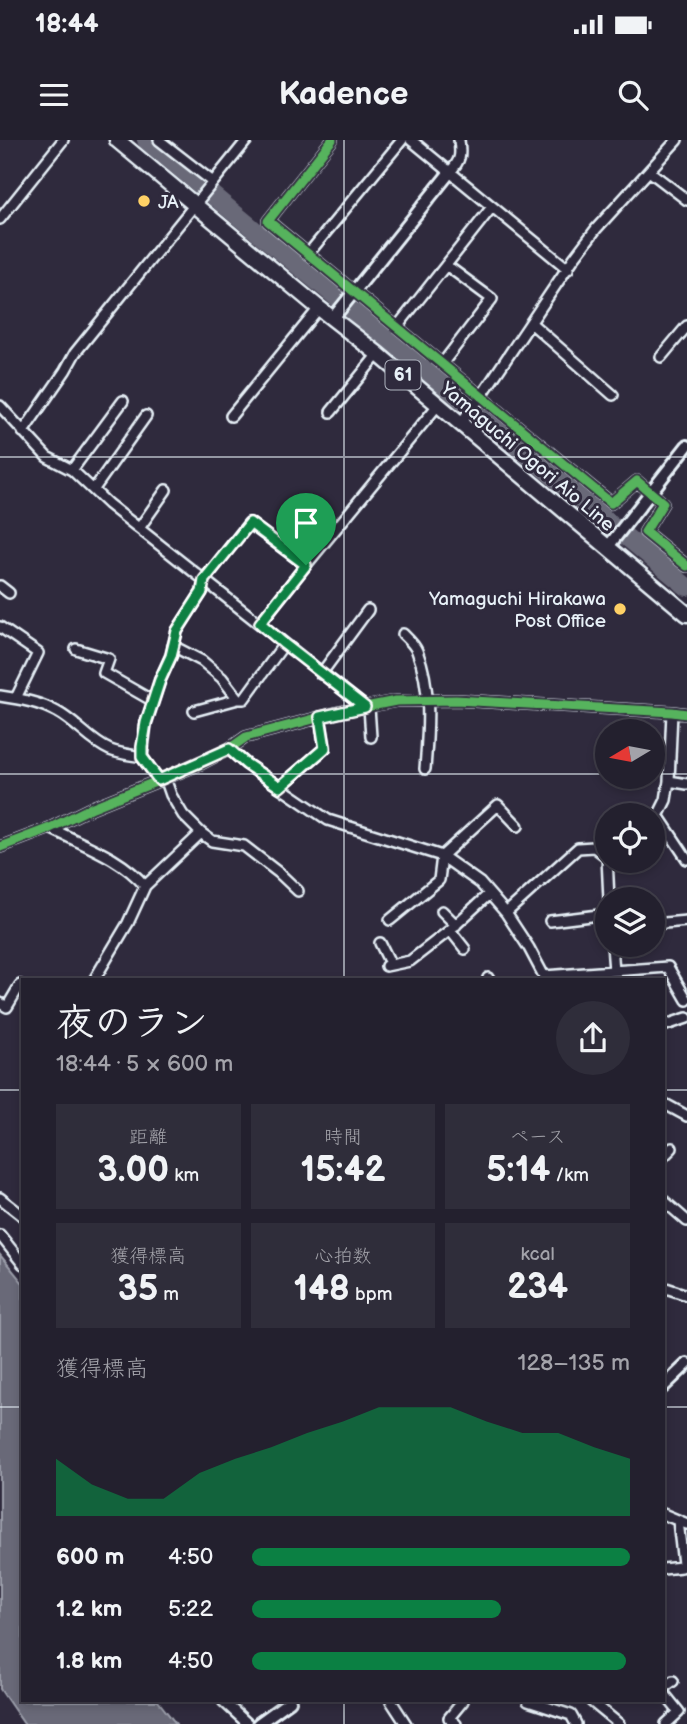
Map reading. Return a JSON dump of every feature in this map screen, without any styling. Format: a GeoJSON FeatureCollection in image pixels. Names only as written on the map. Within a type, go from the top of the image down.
{"type":"FeatureCollection","features":[{"type":"Feature","properties":{"kind":"main road","name":"Yamaguchi Ogori Aio Line"},"geometry":{"type":"LineString","coordinates":[[117,140],[198,200],[319,308],[336,314],[438,405],[463,420],[611,542],[687,614]]}},
{"type":"Feature","properties":{"kind":"street"},"geometry":{"type":"LineString","coordinates":[[0,219],[63,140]]}},
{"type":"Feature","properties":{"kind":"street"},"geometry":{"type":"LineString","coordinates":[[159,140],[212,184]]}},
{"type":"Feature","properties":{"kind":"street"},"geometry":{"type":"LineString","coordinates":[[23,432],[75,353],[247,140]]}},
{"type":"Feature","properties":{"kind":"street"},"geometry":{"type":"LineString","coordinates":[[332,140],[268,221],[611,503],[637,481],[650,491],[663,503],[645,532],[685,561]]}},
{"type":"Feature","properties":{"kind":"street"},"geometry":{"type":"LineString","coordinates":[[308,254],[402,140]]}},
{"type":"Feature","properties":{"kind":"street"},"geometry":{"type":"LineString","coordinates":[[411,140],[568,269]]}},
{"type":"Feature","properties":{"kind":"street"},"geometry":{"type":"LineString","coordinates":[[336,314],[455,166],[461,156],[459,140]]}},
{"type":"Feature","properties":{"kind":"street"},"geometry":{"type":"LineString","coordinates":[[463,420],[596,229],[677,140]]}},
{"type":"Feature","properties":{"kind":"street"},"geometry":{"type":"LineString","coordinates":[[649,171],[687,200]]}},
{"type":"Feature","properties":{"kind":"street"},"geometry":{"type":"LineString","coordinates":[[397,327],[492,206]]}},
{"type":"Feature","properties":{"kind":"street"},"geometry":{"type":"LineString","coordinates":[[442,364],[492,299],[446,265]]}},
{"type":"Feature","properties":{"kind":"street"},"geometry":{"type":"LineString","coordinates":[[231,416],[319,308]]}},
{"type":"Feature","properties":{"kind":"street"},"geometry":{"type":"LineString","coordinates":[[531,323],[613,395]]}},
{"type":"Feature","properties":{"kind":"street"},"geometry":{"type":"LineString","coordinates":[[662,357],[687,326]]}},
{"type":"Feature","properties":{"kind":"street"},"geometry":{"type":"LineString","coordinates":[[331,411],[379,354]]}},
{"type":"Feature","properties":{"kind":"street"},"geometry":{"type":"LineString","coordinates":[[72,470],[123,401]]}},
{"type":"Feature","properties":{"kind":"street"},"geometry":{"type":"LineString","coordinates":[[260,623],[438,405]]}},
{"type":"Feature","properties":{"kind":"street"},"geometry":{"type":"LineString","coordinates":[[0,406],[47,457],[72,470],[108,503],[321,674],[367,707],[371,737]]}},
{"type":"Feature","properties":{"kind":"street"},"geometry":{"type":"LineString","coordinates":[[94,489],[146,416]]}},
{"type":"Feature","properties":{"kind":"street"},"geometry":{"type":"LineString","coordinates":[[611,542],[687,446]]}},
{"type":"Feature","properties":{"kind":"street"},"geometry":{"type":"LineString","coordinates":[[140,527],[166,490]]}},
{"type":"Feature","properties":{"kind":"street"},"geometry":{"type":"LineString","coordinates":[[142,757],[146,723],[177,631],[202,592],[204,580],[250,523],[306,565]]}},
{"type":"Feature","properties":{"kind":"street"},"geometry":{"type":"LineString","coordinates":[[0,586],[9,593]]}},
{"type":"Feature","properties":{"kind":"street"},"geometry":{"type":"LineString","coordinates":[[321,674],[368,610]]}},
{"type":"Feature","properties":{"kind":"street"},"geometry":{"type":"LineString","coordinates":[[0,627],[38,653],[16,698]]}},
{"type":"Feature","properties":{"kind":"street"},"geometry":{"type":"LineString","coordinates":[[403,634],[416,648],[426,686],[428,700],[425,769]]}},
{"type":"Feature","properties":{"kind":"street"},"geometry":{"type":"LineString","coordinates":[[194,711],[244,699],[284,644]]}},
{"type":"Feature","properties":{"kind":"street"},"geometry":{"type":"LineString","coordinates":[[173,646],[202,661],[222,678],[238,699]]}},
{"type":"Feature","properties":{"kind":"street"},"geometry":{"type":"LineString","coordinates":[[76,649],[109,659],[104,673],[153,701]]}},
{"type":"Feature","properties":{"kind":"street"},"geometry":{"type":"LineString","coordinates":[[0,696],[43,705],[56,711],[110,749],[142,757],[162,779],[183,815],[201,833],[212,841],[244,846],[298,891]]}},
{"type":"Feature","properties":{"kind":"street"},"geometry":{"type":"LineString","coordinates":[[0,847],[162,779],[229,749],[246,737],[320,717],[396,701],[457,700],[687,714]]}},
{"type":"Feature","properties":{"kind":"street"},"geometry":{"type":"LineString","coordinates":[[665,803],[669,781],[672,712]]}},
{"type":"Feature","properties":{"kind":"street"},"geometry":{"type":"LineString","coordinates":[[280,787],[325,748],[320,717]]}},
{"type":"Feature","properties":{"kind":"street"},"geometry":{"type":"LineString","coordinates":[[229,749],[246,764],[328,820],[442,856],[480,883],[506,913],[544,978]]}},
{"type":"Feature","properties":{"kind":"street"},"geometry":{"type":"LineString","coordinates":[[669,781],[687,784]]}},
{"type":"Feature","properties":{"kind":"street"},"geometry":{"type":"LineString","coordinates":[[390,920],[439,880],[442,856],[498,805],[518,826]]}},
{"type":"Feature","properties":{"kind":"street"},"geometry":{"type":"LineString","coordinates":[[665,826],[687,859]]}},
{"type":"Feature","properties":{"kind":"street"},"geometry":{"type":"LineString","coordinates":[[50,828],[122,864],[145,886]]}},
{"type":"Feature","properties":{"kind":"street"},"geometry":{"type":"LineString","coordinates":[[95,978],[128,923],[145,886],[201,833]]}},
{"type":"Feature","properties":{"kind":"street"},"geometry":{"type":"LineString","coordinates":[[506,913],[578,848],[595,848]]}},
{"type":"Feature","properties":{"kind":"street"},"geometry":{"type":"LineString","coordinates":[[380,943],[389,965],[410,961],[453,928],[489,894]]}},
{"type":"Feature","properties":{"kind":"street"},"geometry":{"type":"LineString","coordinates":[[442,911],[465,949]]}},
{"type":"Feature","properties":{"kind":"street"},"geometry":{"type":"LineString","coordinates":[[550,921],[595,915]]}},
{"type":"Feature","properties":{"kind":"street"},"geometry":{"type":"LineString","coordinates":[[665,923],[687,921]]}},
{"type":"Feature","properties":{"kind":"street"},"geometry":{"type":"LineString","coordinates":[[613,957],[614,971]]}},
{"type":"Feature","properties":{"kind":"street"},"geometry":{"type":"LineString","coordinates":[[554,978],[668,967],[686,994]]}},
{"type":"Feature","properties":{"kind":"street"},"geometry":{"type":"LineString","coordinates":[[0,1003],[7,1007],[21,986]]}},
{"type":"Feature","properties":{"kind":"street"},"geometry":{"type":"LineString","coordinates":[[665,1025],[687,1018]]}},
{"type":"Feature","properties":{"kind":"street"},"geometry":{"type":"LineString","coordinates":[[665,1104],[687,1116]]}},
{"type":"Feature","properties":{"kind":"street"},"geometry":{"type":"LineString","coordinates":[[665,1155],[672,1148]]}},
{"type":"Feature","properties":{"kind":"street"},"geometry":{"type":"LineString","coordinates":[[0,1198],[21,1214]]}},
{"type":"Feature","properties":{"kind":"street"},"geometry":{"type":"LineString","coordinates":[[665,1202],[687,1221]]}},
{"type":"Feature","properties":{"kind":"street"},"geometry":{"type":"LineString","coordinates":[[0,1234],[21,1261]]}},
{"type":"Feature","properties":{"kind":"street"},"geometry":{"type":"LineString","coordinates":[[665,1288],[687,1295]]}},
{"type":"Feature","properties":{"kind":"street"},"geometry":{"type":"LineString","coordinates":[[665,1385],[687,1364]]}},
{"type":"Feature","properties":{"kind":"street"},"geometry":{"type":"LineString","coordinates":[[665,1515],[683,1522],[683,1564],[681,1567],[665,1569]]}},
{"type":"Feature","properties":{"kind":"street"},"geometry":{"type":"LineString","coordinates":[[665,1688],[673,1681]]}},
{"type":"Feature","properties":{"kind":"street"},"geometry":{"type":"LineString","coordinates":[[665,1692],[682,1710],[666,1724]]}},
{"type":"Feature","properties":{"kind":"street"},"geometry":{"type":"LineString","coordinates":[[224,1702],[248,1724]]}},
{"type":"Feature","properties":{"kind":"street"},"geometry":{"type":"LineString","coordinates":[[258,1724],[289,1702]]}},
{"type":"Feature","properties":{"kind":"street"},"geometry":{"type":"LineString","coordinates":[[392,1702],[406,1724]]}},
{"type":"Feature","properties":{"kind":"street"},"geometry":{"type":"LineString","coordinates":[[456,1724],[450,1718],[462,1702]]}},
{"type":"Feature","properties":{"kind":"street"},"geometry":{"type":"LineString","coordinates":[[531,1702],[571,1716],[576,1724]]}},
{"type":"Feature","properties":{"kind":"street"},"geometry":{"type":"LineString","coordinates":[[592,1702],[619,1724]]}},
{"type":"Feature","properties":{"kind":"water"},"geometry":{"type":"Polygon","coordinates":[[[0,1255],[21,1281],[21,1702],[159,1702],[176,1724],[24,1724],[0,1689],[0,1255]]]}},
{"type":"Feature","properties":{"kind":"waterway"},"geometry":{"type":"LineString","coordinates":[[146,140],[687,587]]}},
{"type":"Feature","properties":{"kind":"cycle path"},"geometry":{"type":"LineString","coordinates":[[332,140],[268,221],[611,503],[637,481],[663,503],[645,532],[687,566]]}},
{"type":"Feature","properties":{"kind":"cycle path"},"geometry":{"type":"LineString","coordinates":[[0,847],[200,764],[246,737],[340,712],[396,701],[456,700],[687,714]]}},
{"type":"Feature","properties":{"kind":"place","name":"JA"},"geometry":{"type":"Point","coordinates":[144,201]}},
{"type":"Feature","properties":{"kind":"place","name":"Yamaguchi Hirakawa Post Office"},"geometry":{"type":"Point","coordinates":[620,609]}},
{"type":"Feature","properties":{"kind":"route"},"geometry":{"type":"LineString","coordinates":[[250,523],[306,565],[260,623],[365,707],[320,717],[325,748],[280,787],[229,749],[159,780],[142,757],[146,723],[171,656],[177,631],[202,592],[204,580],[250,523]]}}]}
